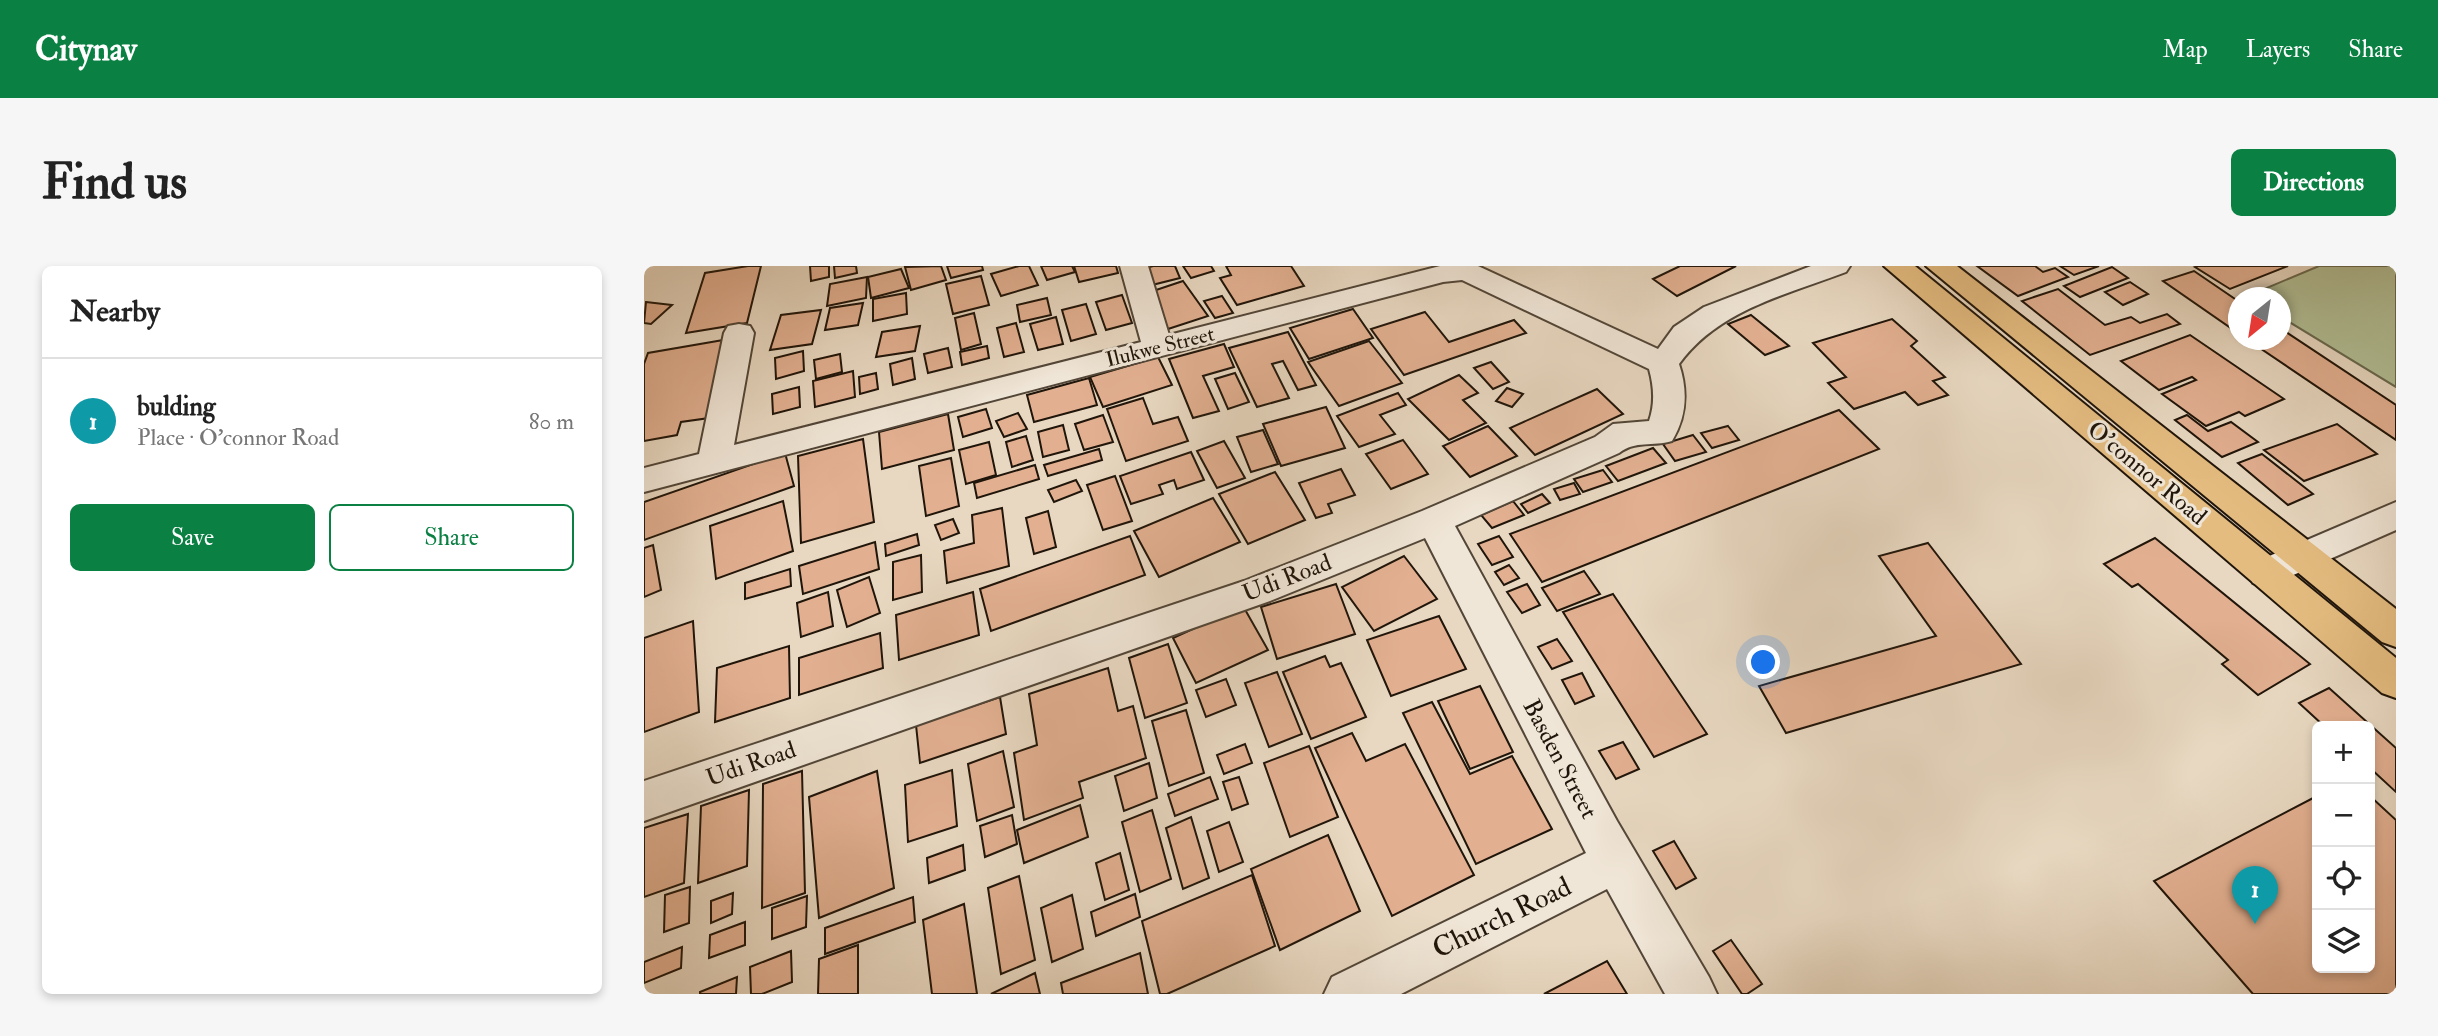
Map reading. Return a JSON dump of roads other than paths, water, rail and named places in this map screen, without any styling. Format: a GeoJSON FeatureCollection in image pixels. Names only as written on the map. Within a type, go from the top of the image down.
{"type":"FeatureCollection","features":[{"type":"Feature","properties":{"kind":"main road","name":"O'connor Road"},"geometry":{"type":"LineString","coordinates":[[1898,266],[2396,681]]}},
{"type":"Feature","properties":{"kind":"main road","name":"O'connor Road"},"geometry":{"type":"LineString","coordinates":[[1940,266],[2396,631]]}},
{"type":"Feature","properties":{"kind":"street"},"geometry":{"type":"LineString","coordinates":[[1133,266],[1158,347]]}},
{"type":"Feature","properties":{"kind":"street"},"geometry":{"type":"LineString","coordinates":[[1663,363],[1685,334],[1714,313],[1836,266]]}},
{"type":"Feature","properties":{"kind":"street","name":"Ilukwe Street"},"geometry":{"type":"LineString","coordinates":[[644,480],[1442,274],[1466,271],[1663,363]]}},
{"type":"Feature","properties":{"kind":"street"},"geometry":{"type":"LineString","coordinates":[[714,461],[739,333]]}},
{"type":"Feature","properties":{"kind":"street","name":"Udi Road"},"geometry":{"type":"LineString","coordinates":[[644,801],[1257,591],[1434,520],[1607,445],[1625,432],[1660,433],[1667,419],[1671,386],[1663,363]]}},
{"type":"Feature","properties":{"kind":"street"},"geometry":{"type":"LineString","coordinates":[[2266,573],[2396,515]]}},
{"type":"Feature","properties":{"kind":"street","name":"Basden Street"},"geometry":{"type":"LineString","coordinates":[[1434,520],[1617,861],[1692,994]]}},
{"type":"Feature","properties":{"kind":"street","name":"Church Road"},"geometry":{"type":"LineString","coordinates":[[1349,994],[1617,861]]}},
{"type":"Feature","properties":{"kind":"place","name":"bulding"},"geometry":{"type":"Point","coordinates":[2255,924]}}]}
